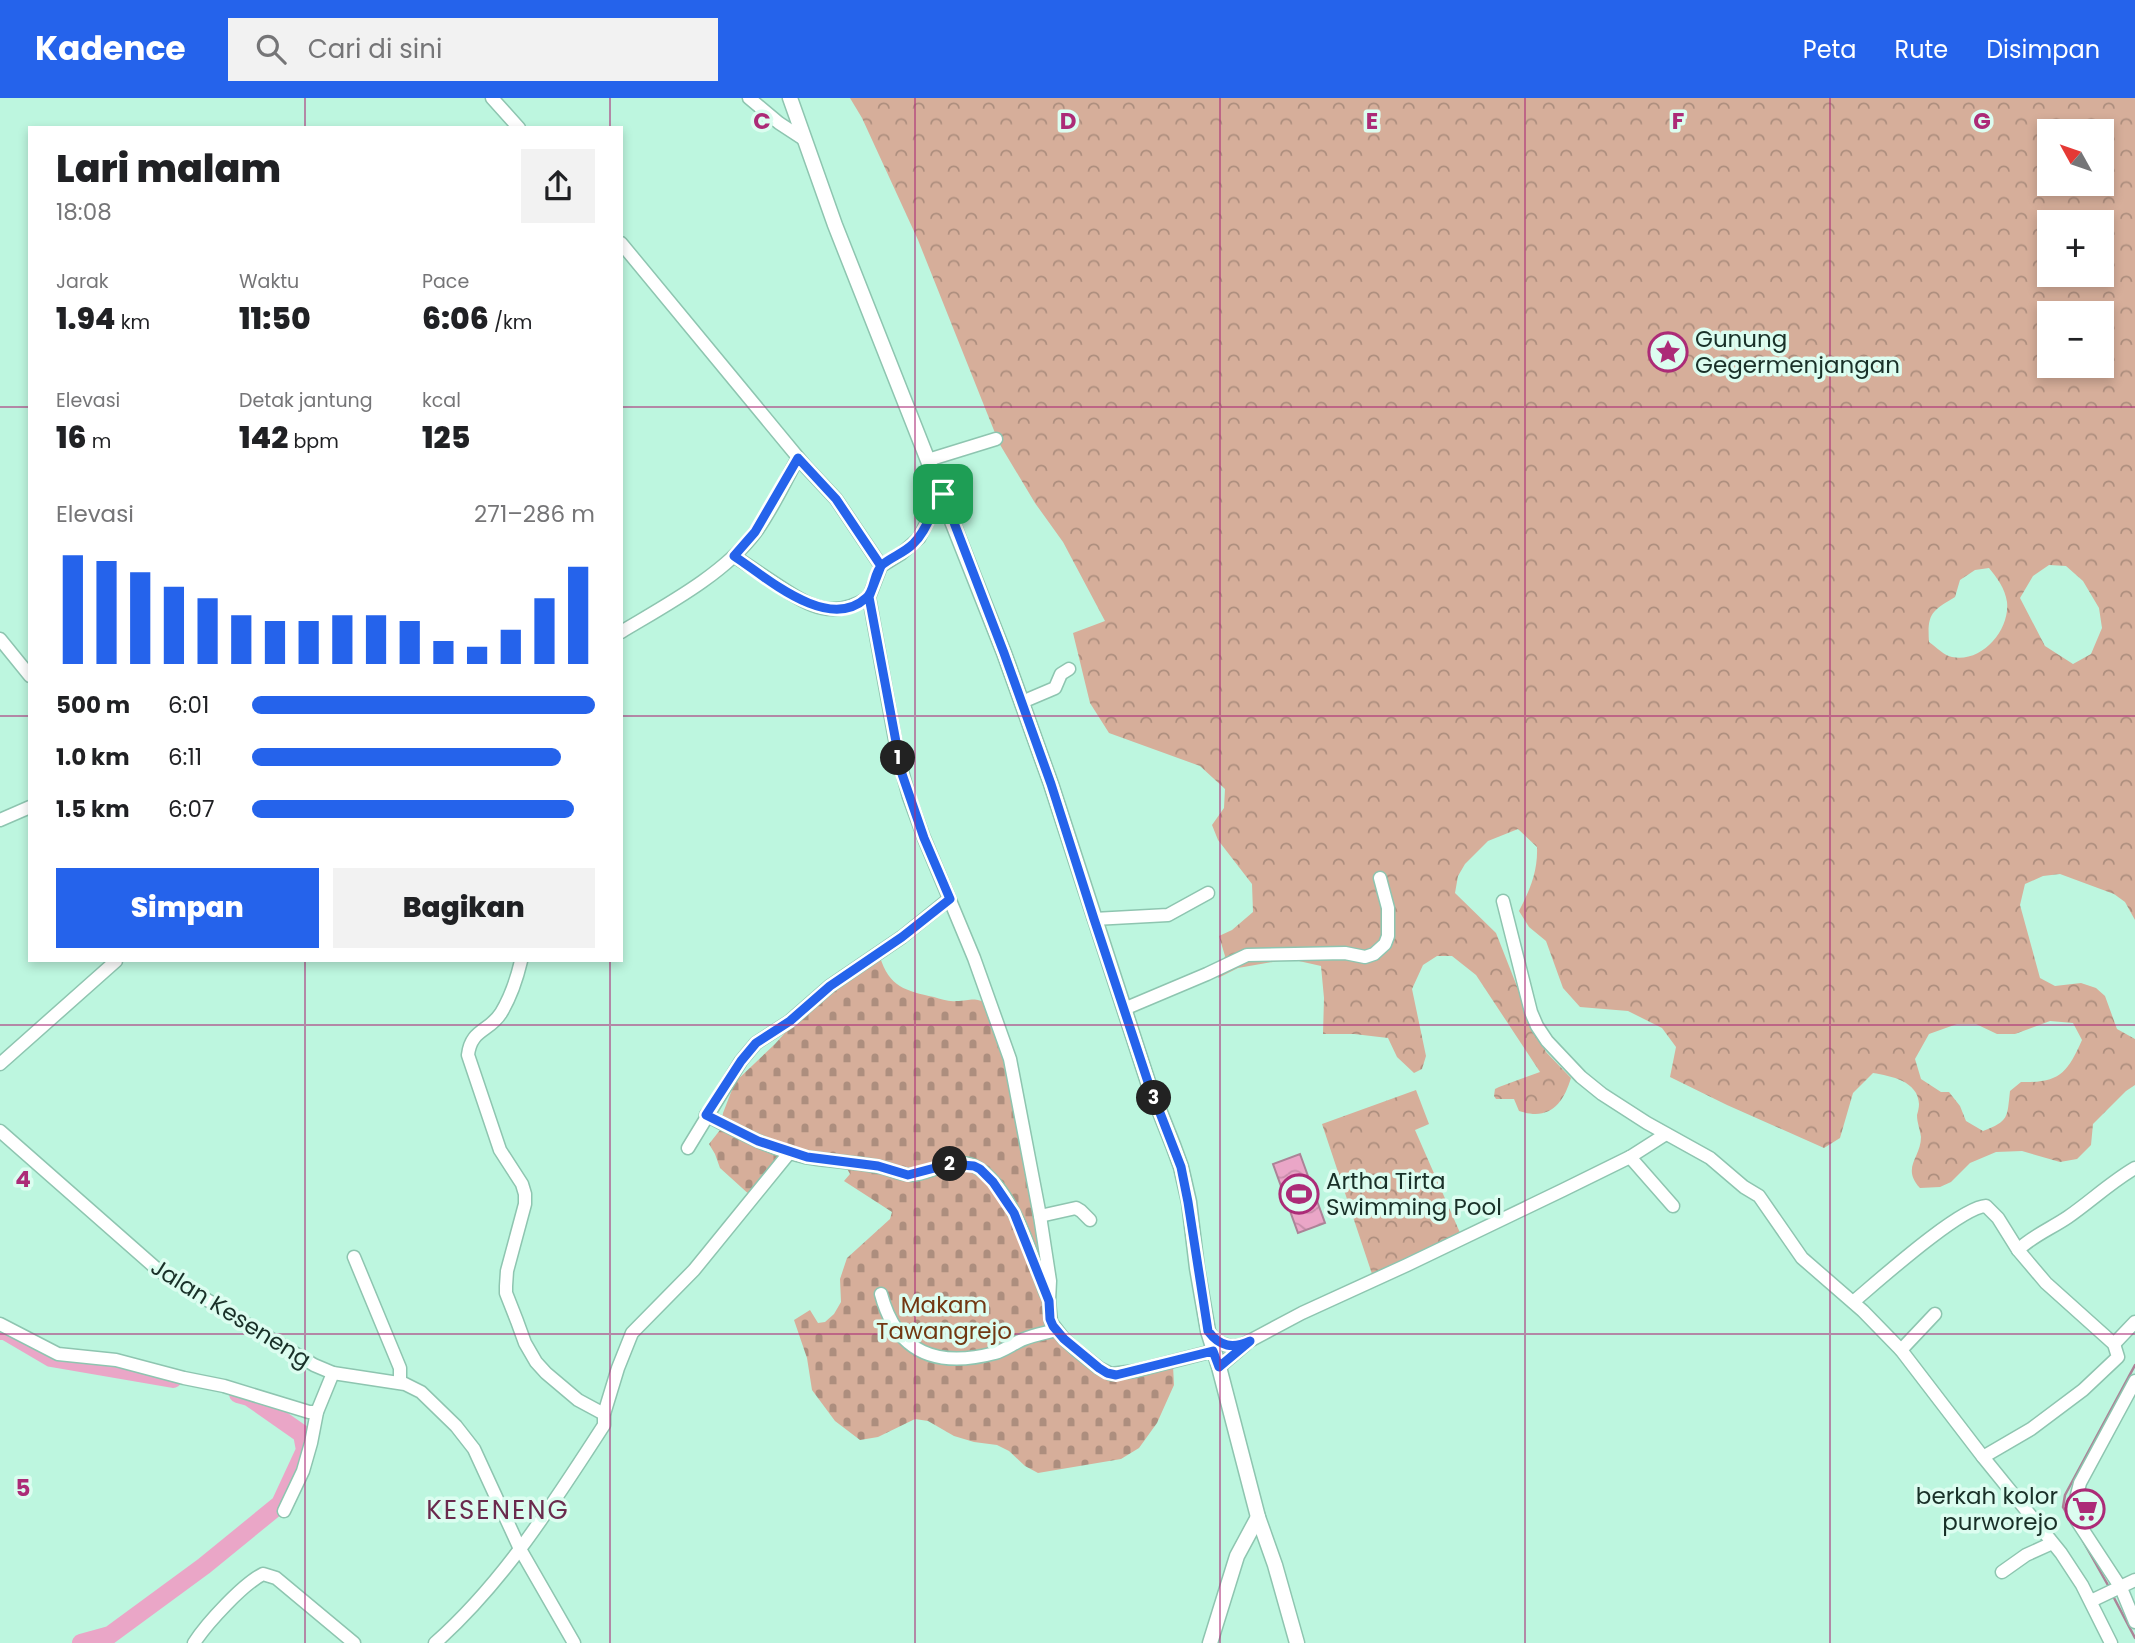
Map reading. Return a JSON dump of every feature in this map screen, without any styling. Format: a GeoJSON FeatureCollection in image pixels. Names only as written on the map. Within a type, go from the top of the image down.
{"type":"FeatureCollection","features":[{"type":"Feature","properties":{"kind":"main road"},"geometry":{"type":"LineString","coordinates":[[790,98],[835,225],[943,494],[1022,702],[1148,1082],[1181,1167],[1208,1331],[1258,1517],[1297,1643]]}},
{"type":"Feature","properties":{"kind":"main road"},"geometry":{"type":"LineString","coordinates":[[1210,1643],[1237,1556],[1258,1517]]}},
{"type":"Feature","properties":{"kind":"street"},"geometry":{"type":"LineString","coordinates":[[492,98],[517,126]]}},
{"type":"Feature","properties":{"kind":"street"},"geometry":{"type":"LineString","coordinates":[[749,98],[805,140]]}},
{"type":"Feature","properties":{"kind":"street"},"geometry":{"type":"LineString","coordinates":[[623,245],[798,458],[836,499],[881,566]]}},
{"type":"Feature","properties":{"kind":"street"},"geometry":{"type":"LineString","coordinates":[[928,460],[996,439]]}},
{"type":"Feature","properties":{"kind":"street"},"geometry":{"type":"LineString","coordinates":[[623,631],[716,571],[734,556],[755,532],[798,458]]}},
{"type":"Feature","properties":{"kind":"street"},"geometry":{"type":"LineString","coordinates":[[943,494],[919,538],[881,566],[869,597],[902,774],[924,838],[1005,1041],[1040,1216],[1050,1281],[1050,1319],[1056,1330],[1075,1349],[1111,1374],[1135,1371],[1213,1351]]}},
{"type":"Feature","properties":{"kind":"street"},"geometry":{"type":"LineString","coordinates":[[734,556],[815,607],[836,610],[869,597]]}},
{"type":"Feature","properties":{"kind":"street"},"geometry":{"type":"LineString","coordinates":[[0,639],[28,674]]}},
{"type":"Feature","properties":{"kind":"street"},"geometry":{"type":"LineString","coordinates":[[1022,702],[1055,688],[1061,674],[1069,669]]}},
{"type":"Feature","properties":{"kind":"street"},"geometry":{"type":"LineString","coordinates":[[0,820],[28,808]]}},
{"type":"Feature","properties":{"kind":"street"},"geometry":{"type":"LineString","coordinates":[[1124,1009],[1247,955],[1345,953],[1365,957],[1374,954],[1385,944],[1388,936],[1388,908],[1380,878]]}},
{"type":"Feature","properties":{"kind":"street"},"geometry":{"type":"LineString","coordinates":[[1094,919],[1168,915],[1208,893]]}},
{"type":"Feature","properties":{"kind":"street"},"geometry":{"type":"LineString","coordinates":[[688,1148],[706,1115],[756,1043],[790,1021],[830,986],[902,937],[950,899]]}},
{"type":"Feature","properties":{"kind":"street"},"geometry":{"type":"LineString","coordinates":[[1503,901],[1531,1012],[1547,1041],[1581,1077],[1602,1094],[1710,1158],[1744,1188],[1759,1196],[1802,1258],[1853,1302],[1901,1350],[2050,1540],[2082,1585],[2096,1598],[2111,1643]]}},
{"type":"Feature","properties":{"kind":"street"},"geometry":{"type":"LineString","coordinates":[[0,1064],[116,962]]}},
{"type":"Feature","properties":{"kind":"street"},"geometry":{"type":"LineString","coordinates":[[521,962],[500,1014],[476,1035],[469,1044],[468,1055],[499,1150],[522,1184],[525,1194],[525,1204],[507,1271],[506,1293],[525,1343],[536,1362],[578,1400],[604,1414]]}},
{"type":"Feature","properties":{"kind":"street"},"geometry":{"type":"LineString","coordinates":[[706,1115],[758,1141],[807,1157],[878,1166],[908,1175],[950,1164],[969,1164],[980,1169],[1005,1196],[1014,1213],[1049,1301]]}},
{"type":"Feature","properties":{"kind":"street","name":"Jalan Keseneng"},"geometry":{"type":"LineString","coordinates":[[0,1131],[158,1270],[314,1365],[333,1373],[400,1382],[421,1392],[447,1416],[474,1449],[520,1549],[575,1643]]}},
{"type":"Feature","properties":{"kind":"street"},"geometry":{"type":"LineString","coordinates":[[1208,1331],[1216,1341],[1228,1346],[1250,1341],[1302,1313],[1630,1157],[1666,1134]]}},
{"type":"Feature","properties":{"kind":"street"},"geometry":{"type":"LineString","coordinates":[[435,1643],[520,1549],[552,1506],[604,1425],[604,1414],[624,1349],[632,1333],[694,1270],[790,1152]]}},
{"type":"Feature","properties":{"kind":"street"},"geometry":{"type":"LineString","coordinates":[[1630,1157],[1673,1206]]}},
{"type":"Feature","properties":{"kind":"street"},"geometry":{"type":"LineString","coordinates":[[2018,1250],[2135,1168]]}},
{"type":"Feature","properties":{"kind":"street"},"geometry":{"type":"LineString","coordinates":[[1853,1302],[1947,1226],[1982,1206],[1990,1207],[2018,1250],[2046,1283],[2114,1344],[2118,1357],[2083,1390],[2031,1429],[1983,1457]]}},
{"type":"Feature","properties":{"kind":"street"},"geometry":{"type":"LineString","coordinates":[[1040,1216],[1076,1208],[1090,1220]]}},
{"type":"Feature","properties":{"kind":"street"},"geometry":{"type":"LineString","coordinates":[[354,1257],[400,1368],[400,1382]]}},
{"type":"Feature","properties":{"kind":"street"},"geometry":{"type":"LineString","coordinates":[[881,1294],[886,1313],[898,1331],[918,1350],[941,1358],[962,1359],[998,1352],[1027,1338],[1056,1330]]}},
{"type":"Feature","properties":{"kind":"street"},"geometry":{"type":"LineString","coordinates":[[1901,1350],[1935,1314]]}},
{"type":"Feature","properties":{"kind":"street"},"geometry":{"type":"LineString","coordinates":[[2114,1344],[2135,1322]]}},
{"type":"Feature","properties":{"kind":"street"},"geometry":{"type":"LineString","coordinates":[[0,1324],[58,1354],[116,1360],[317,1412]]}},
{"type":"Feature","properties":{"kind":"street"},"geometry":{"type":"LineString","coordinates":[[1219,1367],[1250,1341]]}},
{"type":"Feature","properties":{"kind":"street"},"geometry":{"type":"LineString","coordinates":[[284,1511],[303,1471],[317,1412],[333,1373]]}},
{"type":"Feature","properties":{"kind":"street"},"geometry":{"type":"LineString","coordinates":[[2135,1381],[2080,1483],[2073,1511],[2119,1589],[2135,1622]]}},
{"type":"Feature","properties":{"kind":"street"},"geometry":{"type":"LineString","coordinates":[[2002,1572],[2026,1555],[2048,1545],[2050,1540]]}},
{"type":"Feature","properties":{"kind":"street"},"geometry":{"type":"LineString","coordinates":[[194,1643],[223,1609],[263,1574],[276,1578],[354,1643]]}},
{"type":"Feature","properties":{"kind":"street"},"geometry":{"type":"LineString","coordinates":[[2096,1598],[2135,1580]]}},
{"type":"Feature","properties":{"kind":"green space"},"geometry":{"type":"Polygon","coordinates":[[[850,98],[2135,98],[2135,920],[2125,902],[2114,894],[2060,874],[2043,876],[2025,884],[2020,905],[2040,978],[2055,986],[2081,983],[2096,988],[2105,996],[2117,1029],[2135,1039],[2135,1085],[2093,1124],[2091,1145],[2077,1159],[2060,1162],[2022,1151],[1996,1152],[1970,1163],[1951,1182],[1940,1187],[1920,1188],[1912,1174],[1921,1137],[1917,1118],[1919,1104],[1914,1090],[1902,1081],[1873,1073],[1853,1093],[1840,1138],[1824,1148],[1670,1077],[1676,1047],[1662,1028],[1628,1011],[1580,1007],[1563,988],[1546,941],[1529,927],[1519,911],[1532,880],[1537,847],[1518,829],[1488,841],[1465,864],[1458,876],[1455,893],[1496,933],[1531,1022],[1546,1052],[1571,1078],[1564,1096],[1547,1112],[1530,1114],[1519,1111],[1514,1099],[1496,1099],[1494,1096],[1495,1089],[1540,1072],[1476,975],[1452,956],[1437,956],[1423,965],[1412,989],[1426,1056],[1422,1069],[1414,1073],[1397,1057],[1388,1038],[1323,1034],[1321,966],[1290,959],[1238,968],[1218,978],[1225,956],[1219,936],[1232,930],[1253,912],[1252,884],[1218,840],[1212,825],[1224,808],[1225,789],[1200,766],[1109,733],[1090,703],[1073,633],[1105,621],[1063,542],[1035,503],[999,443],[918,240],[862,118],[850,98]],[[2049,565],[2033,576],[2020,598],[2045,646],[2073,664],[2091,654],[2102,628],[2099,608],[2083,581],[2066,566],[2049,565]],[[1989,568],[1975,570],[1960,580],[1955,597],[1936,610],[1930,619],[1929,642],[1949,656],[1963,658],[1983,650],[1999,633],[2004,623],[2007,602],[2000,584],[1989,568]],[[2050,1021],[2015,1034],[1997,1034],[1976,1024],[1957,1024],[1929,1034],[1915,1059],[1921,1079],[1941,1092],[1949,1092],[1960,1106],[1966,1121],[1983,1131],[1998,1124],[2005,1117],[2010,1091],[2021,1082],[2044,1081],[2060,1074],[2071,1061],[2082,1040],[2073,1023],[2050,1021]]]}},
{"type":"Feature","properties":{"kind":"green space","name":"Makam Tawangrejo"},"geometry":{"type":"Polygon","coordinates":[[[880,957],[888,975],[907,990],[948,1001],[975,1000],[988,1004],[1002,1045],[1058,1332],[1114,1378],[1173,1366],[1174,1385],[1157,1423],[1139,1448],[1121,1459],[1038,1473],[997,1445],[954,1436],[928,1421],[915,1419],[878,1437],[860,1440],[835,1421],[812,1390],[807,1358],[794,1320],[810,1310],[818,1323],[825,1322],[834,1314],[841,1302],[840,1279],[847,1258],[890,1219],[892,1212],[844,1181],[850,1174],[845,1165],[787,1158],[752,1197],[720,1168],[709,1144],[720,1130],[723,1113],[735,1082],[775,1044],[826,987],[880,957]]]}},
{"type":"Feature","properties":{"kind":"green space"},"geometry":{"type":"Polygon","coordinates":[[[1416,1090],[1429,1124],[1415,1130],[1461,1235],[1372,1274],[1322,1124],[1416,1090]]]}},
{"type":"Feature","properties":{"kind":"water","name":"Artha Tirta Swimming Pool"},"geometry":{"type":"Polygon","coordinates":[[[1300,1154],[1325,1223],[1298,1233],[1273,1164],[1300,1154]]]}},
{"type":"Feature","properties":{"kind":"waterway"},"geometry":{"type":"LineString","coordinates":[[0,1331],[5,1331],[51,1358],[173,1379]]}},
{"type":"Feature","properties":{"kind":"waterway"},"geometry":{"type":"LineString","coordinates":[[2069,1517],[2063,1507],[2065,1495],[2135,1365]]}},
{"type":"Feature","properties":{"kind":"waterway"},"geometry":{"type":"LineString","coordinates":[[81,1643],[110,1635],[204,1566],[280,1504],[305,1450],[302,1434],[249,1397],[238,1394]]}},
{"type":"Feature","properties":{"kind":"waterway"},"geometry":{"type":"LineString","coordinates":[[2083,1541],[2109,1587]]}},
{"type":"Feature","properties":{"kind":"waterway"},"geometry":{"type":"LineString","coordinates":[[2113,1596],[2135,1638]]}},
{"type":"Feature","properties":{"kind":"place","name":"Gunung Gegermenjangan"},"geometry":{"type":"Point","coordinates":[1668,352]}},
{"type":"Feature","properties":{"kind":"place","name":"Artha Tirta Swimming Pool"},"geometry":{"type":"Point","coordinates":[1299,1194]}},
{"type":"Feature","properties":{"kind":"place","name":"berkah kolor purworejo"},"geometry":{"type":"Point","coordinates":[2085,1509]}},
{"type":"Feature","properties":{"kind":"district","name":"KESENENG"},"geometry":{"type":"Point","coordinates":[498,1510]}},
{"type":"Feature","properties":{"kind":"route"},"geometry":{"type":"LineString","coordinates":[[943,494],[919,538],[881,566],[869,597],[851,606],[836,610],[807,604],[734,556],[755,532],[798,458],[836,499],[881,566],[874,579],[869,597],[898,756],[909,797],[950,899],[902,937],[830,986],[790,1021],[756,1043],[706,1115],[767,1145],[807,1157],[878,1166],[908,1175],[950,1164],[974,1166],[1005,1196],[1049,1301],[1051,1322],[1075,1349],[1099,1368],[1116,1375],[1213,1351],[1219,1367],[1250,1341],[1242,1345],[1228,1346],[1216,1341],[1208,1331],[1181,1167],[1148,1082],[1051,784],[943,494]]}}]}
